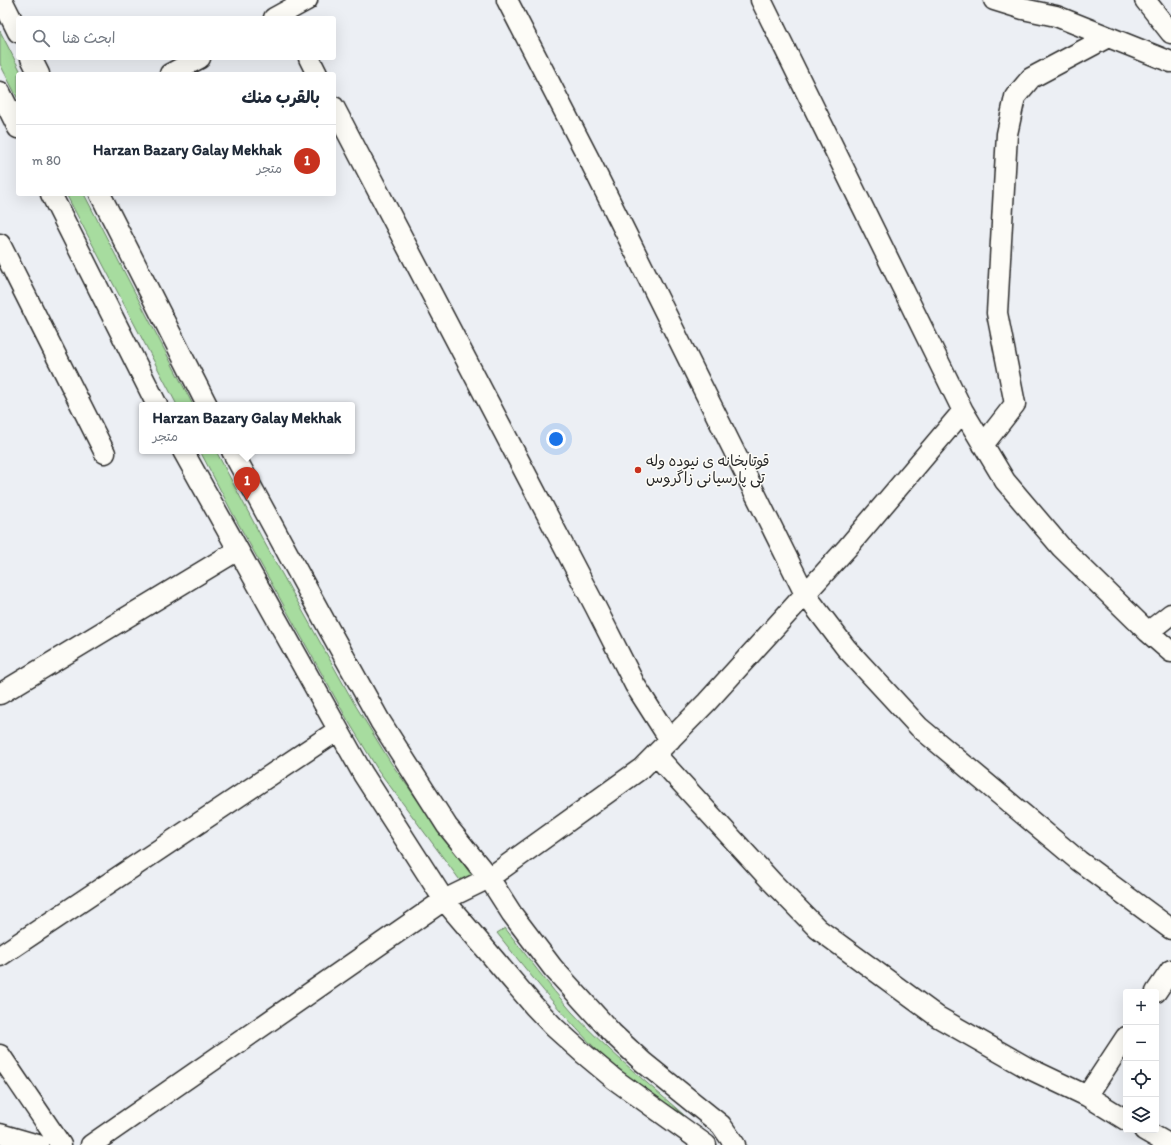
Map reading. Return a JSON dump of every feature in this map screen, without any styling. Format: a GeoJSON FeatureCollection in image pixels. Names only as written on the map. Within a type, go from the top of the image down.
{"type":"FeatureCollection","features":[{"type":"Feature","properties":{"kind":"street"},"geometry":{"type":"LineString","coordinates":[[2,0],[16,28]]}},
{"type":"Feature","properties":{"kind":"street"},"geometry":{"type":"LineString","coordinates":[[282,16],[307,0]]}},
{"type":"Feature","properties":{"kind":"street"},"geometry":{"type":"LineString","coordinates":[[507,0],[591,163],[805,594],[846,648],[919,727],[1079,861],[1171,929]]}},
{"type":"Feature","properties":{"kind":"street"},"geometry":{"type":"LineString","coordinates":[[761,0],[963,411],[1005,481],[1060,547],[1148,632],[1171,652]]}},
{"type":"Feature","properties":{"kind":"street"},"geometry":{"type":"LineString","coordinates":[[994,0],[1023,9],[1056,16],[1171,62]]}},
{"type":"Feature","properties":{"kind":"street"},"geometry":{"type":"LineString","coordinates":[[1145,0],[1171,33]]}},
{"type":"Feature","properties":{"kind":"street"},"geometry":{"type":"LineString","coordinates":[[983,445],[1015,404],[997,313],[1008,134],[1015,97],[1031,78],[1108,37]]}},
{"type":"Feature","properties":{"kind":"street"},"geometry":{"type":"LineString","coordinates":[[32,60],[38,72]]}},
{"type":"Feature","properties":{"kind":"street"},"geometry":{"type":"LineString","coordinates":[[174,72],[196,60]]}},
{"type":"Feature","properties":{"kind":"street"},"geometry":{"type":"LineString","coordinates":[[309,60],[316,72]]}},
{"type":"Feature","properties":{"kind":"street"},"geometry":{"type":"LineString","coordinates":[[0,92],[16,124]]}},
{"type":"Feature","properties":{"kind":"street"},"geometry":{"type":"LineString","coordinates":[[336,111],[635,685],[670,740]]}},
{"type":"Feature","properties":{"kind":"street"},"geometry":{"type":"LineString","coordinates":[[52,196],[155,402]]}},
{"type":"Feature","properties":{"kind":"street"},"geometry":{"type":"LineString","coordinates":[[101,196],[205,402]]}},
{"type":"Feature","properties":{"kind":"street"},"geometry":{"type":"LineString","coordinates":[[0,244],[105,453]]}},
{"type":"Feature","properties":{"kind":"street"},"geometry":{"type":"LineString","coordinates":[[91,1145],[444,900],[489,878],[642,768],[707,702],[847,548],[963,411]]}},
{"type":"Feature","properties":{"kind":"street"},"geometry":{"type":"LineString","coordinates":[[185,454],[363,774],[444,900],[534,1006],[555,1028],[614,1079],[706,1145]]}},
{"type":"Feature","properties":{"kind":"street"},"geometry":{"type":"LineString","coordinates":[[234,454],[380,720],[447,826],[489,878],[512,914],[553,968],[612,1033],[643,1062],[721,1125],[735,1145]]}},
{"type":"Feature","properties":{"kind":"street"},"geometry":{"type":"LineString","coordinates":[[0,694],[238,550]]}},
{"type":"Feature","properties":{"kind":"street"},"geometry":{"type":"LineString","coordinates":[[1148,632],[1171,614]]}},
{"type":"Feature","properties":{"kind":"street"},"geometry":{"type":"LineString","coordinates":[[0,956],[338,730]]}},
{"type":"Feature","properties":{"kind":"street"},"geometry":{"type":"LineString","coordinates":[[656,755],[818,930],[938,1017],[1026,1067],[1087,1096],[1123,1118]]}},
{"type":"Feature","properties":{"kind":"street"},"geometry":{"type":"LineString","coordinates":[[1158,989],[1171,970]]}},
{"type":"Feature","properties":{"kind":"street"},"geometry":{"type":"LineString","coordinates":[[1087,1096],[1123,1042]]}},
{"type":"Feature","properties":{"kind":"street"},"geometry":{"type":"LineString","coordinates":[[0,1055],[61,1145]]}},
{"type":"Feature","properties":{"kind":"street"},"geometry":{"type":"LineString","coordinates":[[1149,1133],[1170,1145]]}},
{"type":"Feature","properties":{"kind":"street"},"geometry":{"type":"LineString","coordinates":[[0,1134],[38,1145]]}},
{"type":"Feature","properties":{"kind":"green space"},"geometry":{"type":"Polygon","coordinates":[[[0,31],[21,72],[16,72],[16,95],[0,64],[0,31]]]}},
{"type":"Feature","properties":{"kind":"green space"},"geometry":{"type":"Polygon","coordinates":[[[67,196],[85,196],[191,402],[175,402],[67,196]]]}},
{"type":"Feature","properties":{"kind":"green space"},"geometry":{"type":"Polygon","coordinates":[[[202,454],[218,454],[263,540],[354,703],[391,763],[472,876],[465,887],[378,770],[347,719],[234,516],[202,454]]]}},
{"type":"Feature","properties":{"kind":"green space"},"geometry":{"type":"Polygon","coordinates":[[[505,928],[554,991],[585,1026],[626,1065],[684,1115],[624,1074],[605,1058],[576,1028],[497,933],[505,928]]]}},
{"type":"Feature","properties":{"kind":"place","name":"قوتابخانه ی نیوده وله تی پارسیانی زاگروس"},"geometry":{"type":"Point","coordinates":[638,470]}},
{"type":"Feature","properties":{"kind":"place","name":"Harzan Bazary Galay Mekhak"},"geometry":{"type":"Point","coordinates":[247,500]}}]}
